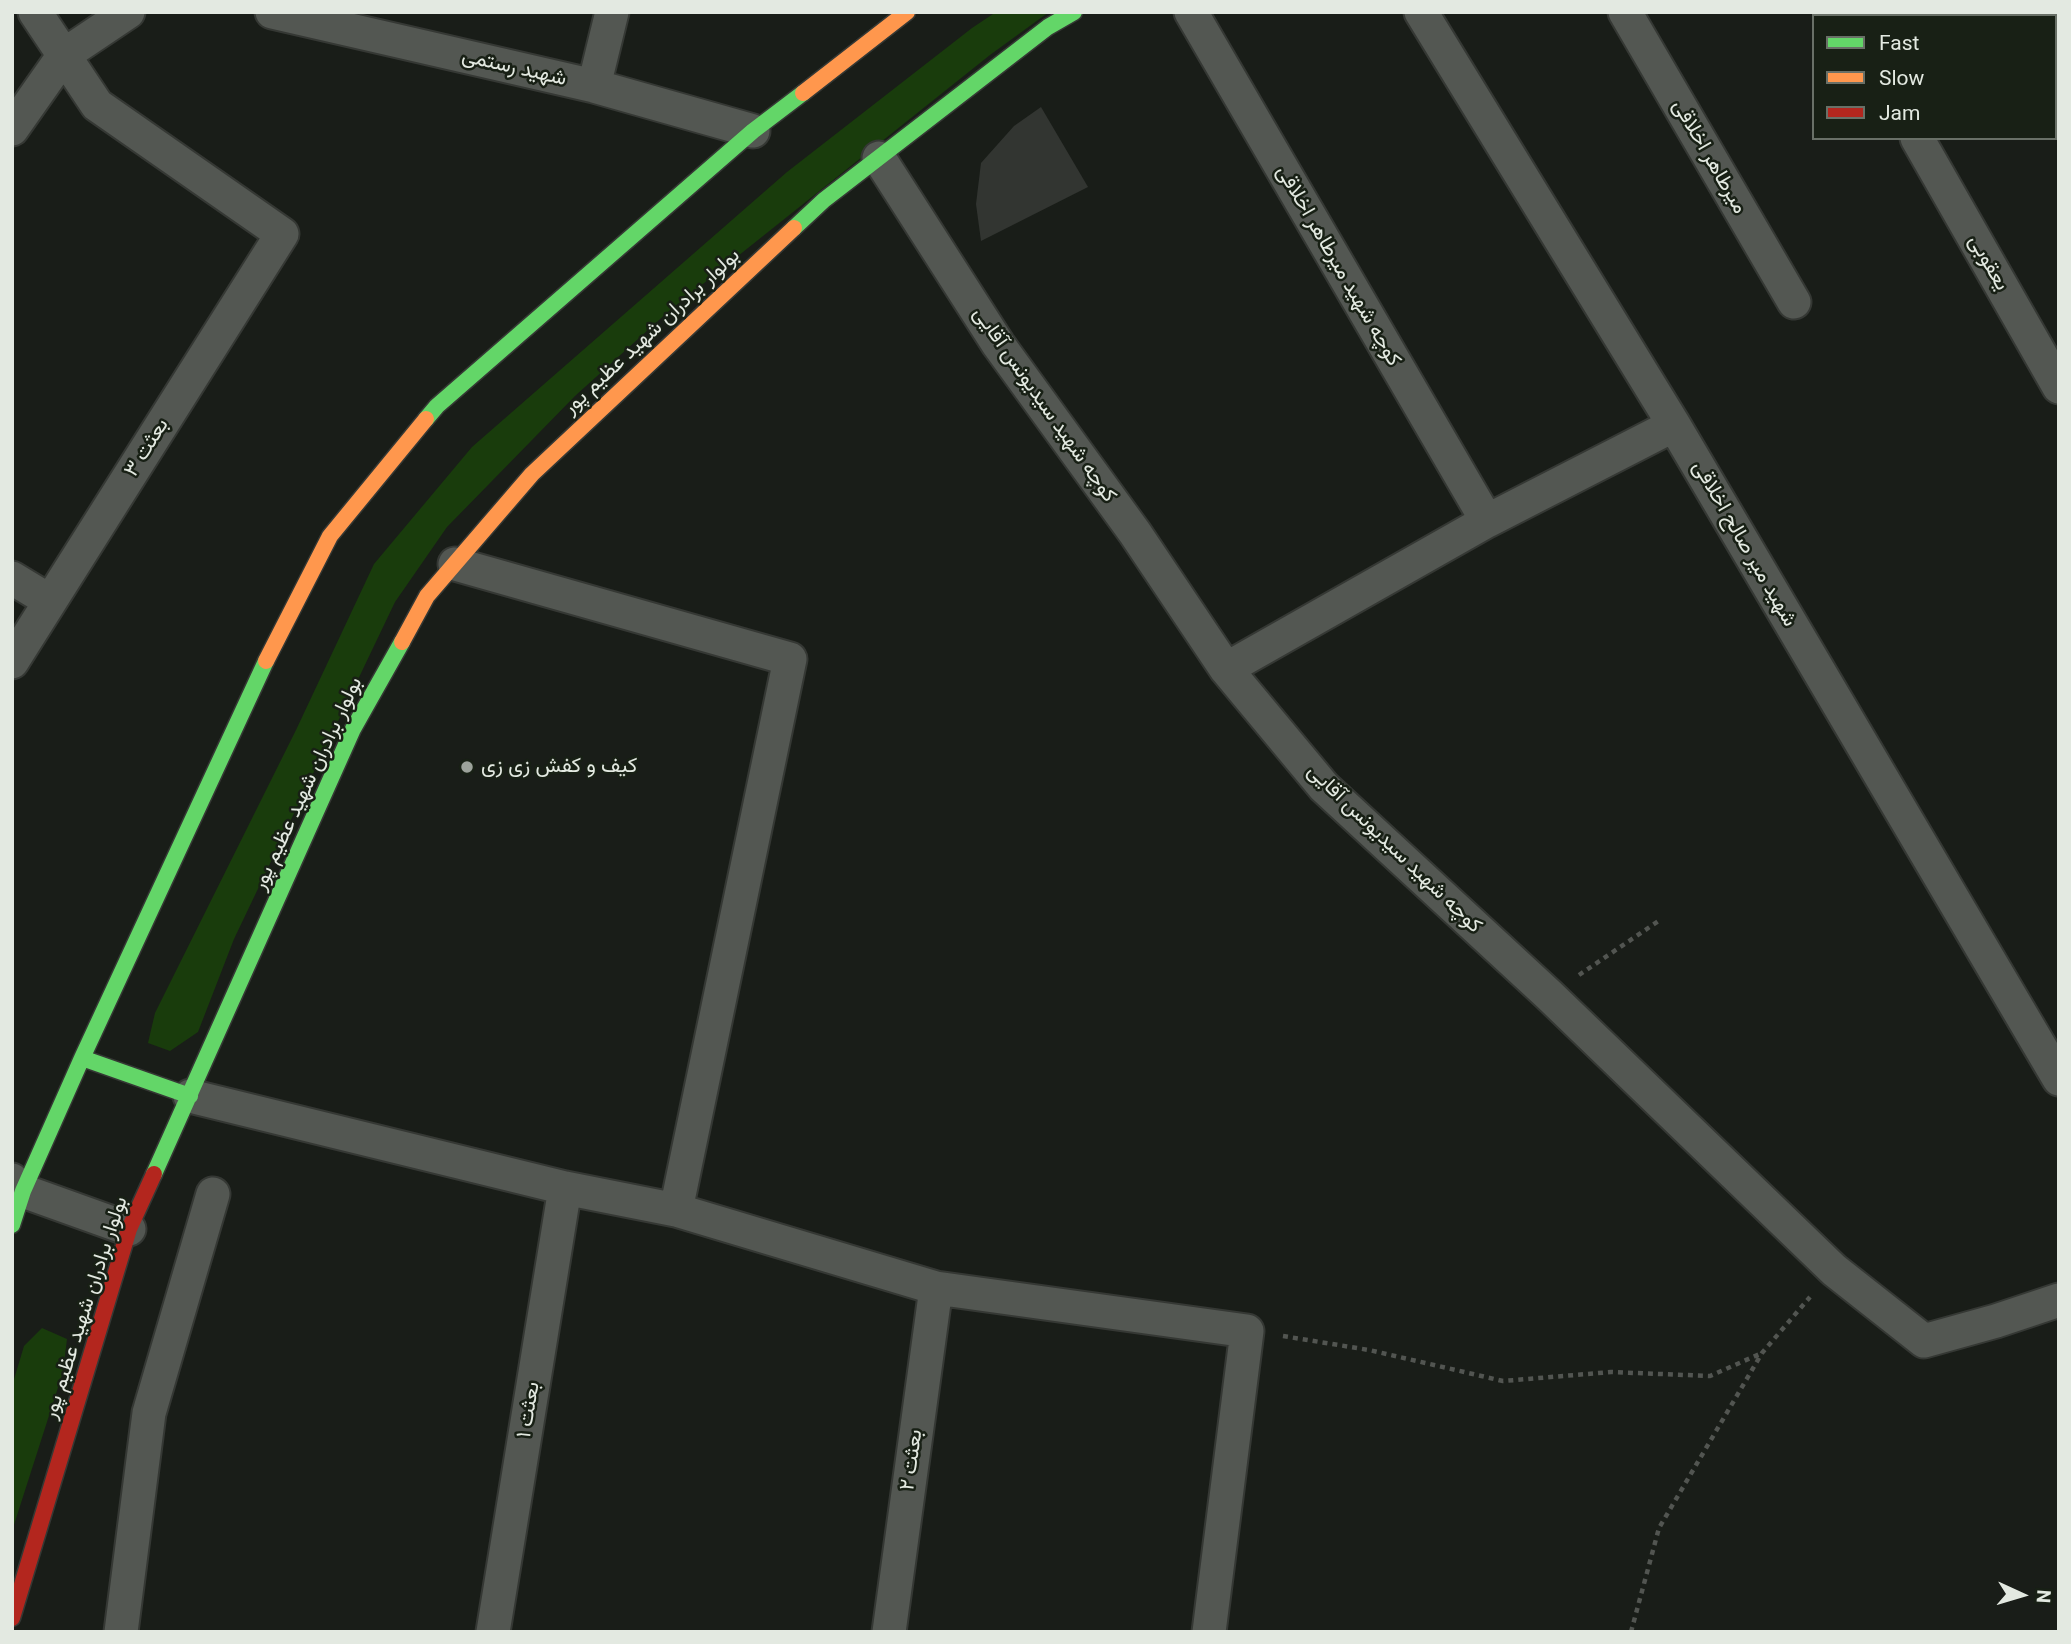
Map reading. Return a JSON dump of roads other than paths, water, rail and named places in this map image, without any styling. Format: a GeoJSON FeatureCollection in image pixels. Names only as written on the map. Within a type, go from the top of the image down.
{"type":"FeatureCollection","features":[{"type":"Feature","properties":{"kind":"main road"},"geometry":{"type":"LineString","coordinates":[[12,1225],[18,1185],[82,1058],[254,685],[330,536],[437,406],[753,131],[906,12]]}},
{"type":"Feature","properties":{"kind":"main road","name":"بولوار برادران شهید عظیم‌ پور"},"geometry":{"type":"LineString","coordinates":[[12,1618],[130,1229],[352,729],[427,596],[532,474],[824,200],[1048,27],[1074,12]]}},
{"type":"Feature","properties":{"kind":"main road"},"geometry":{"type":"LineString","coordinates":[[82,1058],[190,1096]]}},
{"type":"Feature","properties":{"kind":"street"},"geometry":{"type":"LineString","coordinates":[[35,12],[64,55]]}},
{"type":"Feature","properties":{"kind":"street"},"geometry":{"type":"LineString","coordinates":[[12,129],[64,55],[128,12]]}},
{"type":"Feature","properties":{"kind":"street","name":"شهید رستمی"},"geometry":{"type":"LineString","coordinates":[[272,12],[594,86],[753,131]]}},
{"type":"Feature","properties":{"kind":"street"},"geometry":{"type":"LineString","coordinates":[[594,86],[612,12]]}},
{"type":"Feature","properties":{"kind":"street","name":"کوچه شهید میرطاهر اخلاقی"},"geometry":{"type":"LineString","coordinates":[[1191,12],[1487,521]]}},
{"type":"Feature","properties":{"kind":"street","name":"شهید میر صالح اخلاقی"},"geometry":{"type":"LineString","coordinates":[[1421,12],[1674,425],[2059,1079]]}},
{"type":"Feature","properties":{"kind":"street","name":"میرطاهر اخلاقی"},"geometry":{"type":"LineString","coordinates":[[1625,12],[1794,302]]}},
{"type":"Feature","properties":{"kind":"street","name":"بعثت ۳"},"geometry":{"type":"LineString","coordinates":[[12,662],[282,234],[97,105],[64,55]]}},
{"type":"Feature","properties":{"kind":"street","name":"یعقوبی"},"geometry":{"type":"LineString","coordinates":[[1918,140],[2059,387]]}},
{"type":"Feature","properties":{"kind":"street","name":"کوچه شهید سیدیونس آقایی"},"geometry":{"type":"LineString","coordinates":[[879,158],[998,344],[1136,533],[1226,669],[1324,787],[1549,995],[1834,1270],[1924,1341],[2059,1300]]}},
{"type":"Feature","properties":{"kind":"street"},"geometry":{"type":"LineString","coordinates":[[1226,669],[1487,521],[1674,425]]}},
{"type":"Feature","properties":{"kind":"street"},"geometry":{"type":"LineString","coordinates":[[455,564],[790,660],[676,1210]]}},
{"type":"Feature","properties":{"kind":"street"},"geometry":{"type":"LineString","coordinates":[[12,578],[50,601]]}},
{"type":"Feature","properties":{"kind":"street"},"geometry":{"type":"LineString","coordinates":[[190,1096],[565,1188],[676,1210],[936,1288],[1247,1331],[1209,1632]]}},
{"type":"Feature","properties":{"kind":"street"},"geometry":{"type":"LineString","coordinates":[[18,1185],[130,1229]]}},
{"type":"Feature","properties":{"kind":"street","name":"بعثت ۱"},"geometry":{"type":"LineString","coordinates":[[493,1632],[565,1188]]}},
{"type":"Feature","properties":{"kind":"street"},"geometry":{"type":"LineString","coordinates":[[121,1632],[149,1413],[213,1194]]}},
{"type":"Feature","properties":{"kind":"street","name":"بعثت ۲"},"geometry":{"type":"LineString","coordinates":[[889,1632],[936,1288]]}},
{"type":"Feature","properties":{"kind":"place","name":"کیف و کفش زی زی"},"geometry":{"type":"Point","coordinates":[467,767]}}]}
